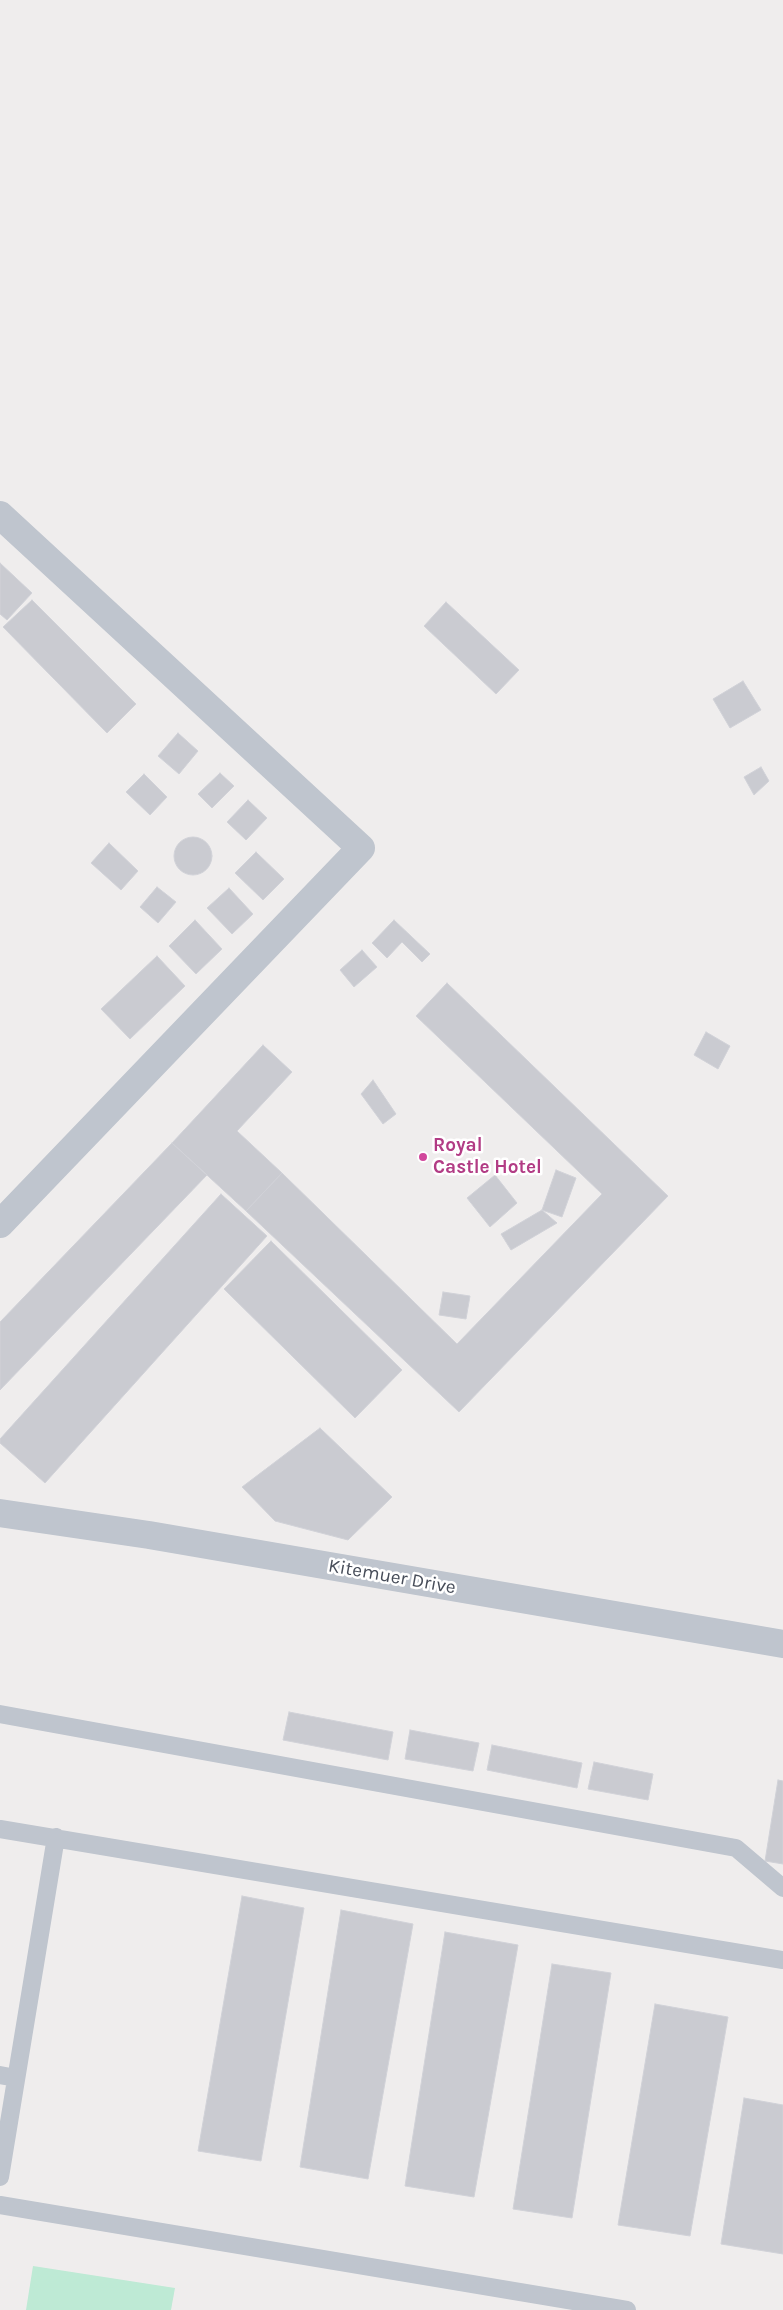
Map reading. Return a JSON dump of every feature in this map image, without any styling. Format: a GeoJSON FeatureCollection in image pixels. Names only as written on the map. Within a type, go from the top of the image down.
{"type":"FeatureCollection","features":[{"type":"Feature","properties":{"kind":"street"},"geometry":{"type":"LineString","coordinates":[[0,516],[361,848],[0,1224]]}},
{"type":"Feature","properties":{"kind":"street","name":"Kitemuer Drive"},"geometry":{"type":"LineString","coordinates":[[0,1513],[149,1535],[783,1644]]}},
{"type":"Feature","properties":{"kind":"lane"},"geometry":{"type":"LineString","coordinates":[[0,1714],[736,1848],[783,1888]]}},
{"type":"Feature","properties":{"kind":"lane"},"geometry":{"type":"LineString","coordinates":[[0,1828],[783,1960]]}},
{"type":"Feature","properties":{"kind":"lane"},"geometry":{"type":"LineString","coordinates":[[0,2177],[8,2077],[56,1837]]}},
{"type":"Feature","properties":{"kind":"lane"},"geometry":{"type":"LineString","coordinates":[[0,2205],[627,2310]]}},
{"type":"Feature","properties":{"kind":"green space"},"geometry":{"type":"Polygon","coordinates":[[[33,2266],[175,2288],[171,2310],[26,2310],[33,2266]]]}},
{"type":"Feature","properties":{"kind":"building"},"geometry":{"type":"Polygon","coordinates":[[[0,563],[32,593],[7,620],[0,614],[0,563]]]}},
{"type":"Feature","properties":{"kind":"building"},"geometry":{"type":"Polygon","coordinates":[[[32,600],[136,704],[107,733],[3,627],[32,600]]]}},
{"type":"Feature","properties":{"kind":"building"},"geometry":{"type":"Polygon","coordinates":[[[446,602],[519,670],[496,694],[424,626],[446,602]]]}},
{"type":"Feature","properties":{"kind":"building"},"geometry":{"type":"Polygon","coordinates":[[[743,681],[761,710],[730,728],[713,699],[743,681]]]}},
{"type":"Feature","properties":{"kind":"building"},"geometry":{"type":"Polygon","coordinates":[[[178,733],[198,751],[179,774],[158,756],[178,733]]]}},
{"type":"Feature","properties":{"kind":"building"},"geometry":{"type":"Polygon","coordinates":[[[761,767],[769,781],[754,795],[744,777],[761,767]]]}},
{"type":"Feature","properties":{"kind":"building"},"geometry":{"type":"Polygon","coordinates":[[[220,773],[234,786],[212,808],[198,794],[220,773]]]}},
{"type":"Feature","properties":{"kind":"building"},"geometry":{"type":"Polygon","coordinates":[[[144,774],[167,797],[150,815],[126,792],[144,774]]]}},
{"type":"Feature","properties":{"kind":"building"},"geometry":{"type":"Polygon","coordinates":[[[248,800],[267,818],[246,840],[227,822],[248,800]]]}},
{"type":"Feature","properties":{"kind":"building"},"geometry":{"type":"Polygon","coordinates":[[[193,837],[207,842],[212,856],[207,870],[193,875],[179,870],[174,856],[179,842],[193,837]]]}},
{"type":"Feature","properties":{"kind":"building"},"geometry":{"type":"Polygon","coordinates":[[[109,843],[138,871],[121,890],[91,863],[109,843]]]}},
{"type":"Feature","properties":{"kind":"building"},"geometry":{"type":"Polygon","coordinates":[[[256,852],[284,879],[263,900],[235,873],[256,852]]]}},
{"type":"Feature","properties":{"kind":"building"},"geometry":{"type":"Polygon","coordinates":[[[157,887],[176,902],[158,923],[140,907],[157,887]]]}},
{"type":"Feature","properties":{"kind":"building"},"geometry":{"type":"Polygon","coordinates":[[[229,888],[253,914],[232,934],[207,908],[229,888]]]}},
{"type":"Feature","properties":{"kind":"building"},"geometry":{"type":"Polygon","coordinates":[[[195,920],[222,949],[196,974],[169,946],[195,920]]]}},
{"type":"Feature","properties":{"kind":"building"},"geometry":{"type":"Polygon","coordinates":[[[394,920],[430,954],[422,962],[402,942],[387,958],[372,943],[394,920]]]}},
{"type":"Feature","properties":{"kind":"building"},"geometry":{"type":"Polygon","coordinates":[[[362,950],[377,967],[354,987],[340,970],[362,950]]]}},
{"type":"Feature","properties":{"kind":"building"},"geometry":{"type":"Polygon","coordinates":[[[157,956],[185,986],[130,1039],[101,1009],[157,956]]]}},
{"type":"Feature","properties":{"kind":"building"},"geometry":{"type":"Polygon","coordinates":[[[447,983],[668,1196],[459,1412],[246,1211],[282,1173],[457,1344],[602,1194],[416,1016],[447,983]]]}},
{"type":"Feature","properties":{"kind":"building"},"geometry":{"type":"Polygon","coordinates":[[[706,1032],[730,1046],[718,1069],[694,1055],[706,1032]]]}},
{"type":"Feature","properties":{"kind":"building"},"geometry":{"type":"Polygon","coordinates":[[[263,1045],[292,1072],[237,1131],[282,1173],[246,1211],[172,1143],[263,1045]]]}},
{"type":"Feature","properties":{"kind":"building"},"geometry":{"type":"Polygon","coordinates":[[[373,1080],[396,1114],[383,1124],[361,1094],[373,1080]]]}},
{"type":"Feature","properties":{"kind":"building"},"geometry":{"type":"Polygon","coordinates":[[[172,1143],[207,1175],[0,1390],[0,1322],[172,1143]]]}},
{"type":"Feature","properties":{"kind":"building"},"geometry":{"type":"Polygon","coordinates":[[[556,1170],[576,1178],[562,1217],[542,1210],[556,1170]]]}},
{"type":"Feature","properties":{"kind":"building"},"geometry":{"type":"Polygon","coordinates":[[[495,1175],[517,1203],[490,1227],[467,1198],[495,1175]]]}},
{"type":"Feature","properties":{"kind":"building"},"geometry":{"type":"Polygon","coordinates":[[[221,1194],[267,1236],[45,1483],[0,1443],[0,1439],[221,1194]]]}},
{"type":"Feature","properties":{"kind":"building"},"geometry":{"type":"Polygon","coordinates":[[[542,1210],[557,1223],[511,1250],[501,1234],[542,1210]]]}},
{"type":"Feature","properties":{"kind":"building"},"geometry":{"type":"Polygon","coordinates":[[[271,1241],[402,1370],[355,1418],[224,1289],[271,1241]]]}},
{"type":"Feature","properties":{"kind":"building"},"geometry":{"type":"Polygon","coordinates":[[[443,1292],[470,1296],[466,1319],[439,1315],[443,1292]]]}},
{"type":"Feature","properties":{"kind":"building"},"geometry":{"type":"Polygon","coordinates":[[[320,1428],[392,1497],[348,1540],[275,1521],[242,1487],[320,1428]]]}},
{"type":"Feature","properties":{"kind":"building"},"geometry":{"type":"Polygon","coordinates":[[[289,1712],[393,1732],[388,1760],[283,1740],[289,1712]]]}},
{"type":"Feature","properties":{"kind":"building"},"geometry":{"type":"Polygon","coordinates":[[[410,1730],[479,1743],[473,1771],[405,1759],[410,1730]]]}},
{"type":"Feature","properties":{"kind":"building"},"geometry":{"type":"Polygon","coordinates":[[[492,1745],[582,1763],[577,1788],[487,1770],[492,1745]]]}},
{"type":"Feature","properties":{"kind":"building"},"geometry":{"type":"Polygon","coordinates":[[[594,1762],[653,1774],[648,1800],[588,1789],[594,1762]]]}},
{"type":"Feature","properties":{"kind":"building"},"geometry":{"type":"Polygon","coordinates":[[[778,1780],[783,1781],[783,1864],[765,1861],[778,1780]]]}},
{"type":"Feature","properties":{"kind":"building"},"geometry":{"type":"Polygon","coordinates":[[[242,1896],[304,1908],[261,2161],[198,2151],[242,1896]]]}},
{"type":"Feature","properties":{"kind":"building"},"geometry":{"type":"Polygon","coordinates":[[[341,1910],[413,1924],[368,2179],[300,2167],[341,1910]]]}},
{"type":"Feature","properties":{"kind":"building"},"geometry":{"type":"Polygon","coordinates":[[[445,1932],[518,1945],[474,2197],[405,2186],[445,1932]]]}},
{"type":"Feature","properties":{"kind":"building"},"geometry":{"type":"Polygon","coordinates":[[[552,1964],[611,1973],[572,2218],[513,2209],[552,1964]]]}},
{"type":"Feature","properties":{"kind":"building"},"geometry":{"type":"Polygon","coordinates":[[[655,2004],[728,2017],[690,2236],[618,2225],[655,2004]]]}},
{"type":"Feature","properties":{"kind":"building"},"geometry":{"type":"Polygon","coordinates":[[[744,2098],[783,2105],[783,2254],[721,2244],[744,2098]]]}},
{"type":"Feature","properties":{"kind":"place","name":"Royal Castle Hotel"},"geometry":{"type":"Point","coordinates":[423,1157]}}]}
